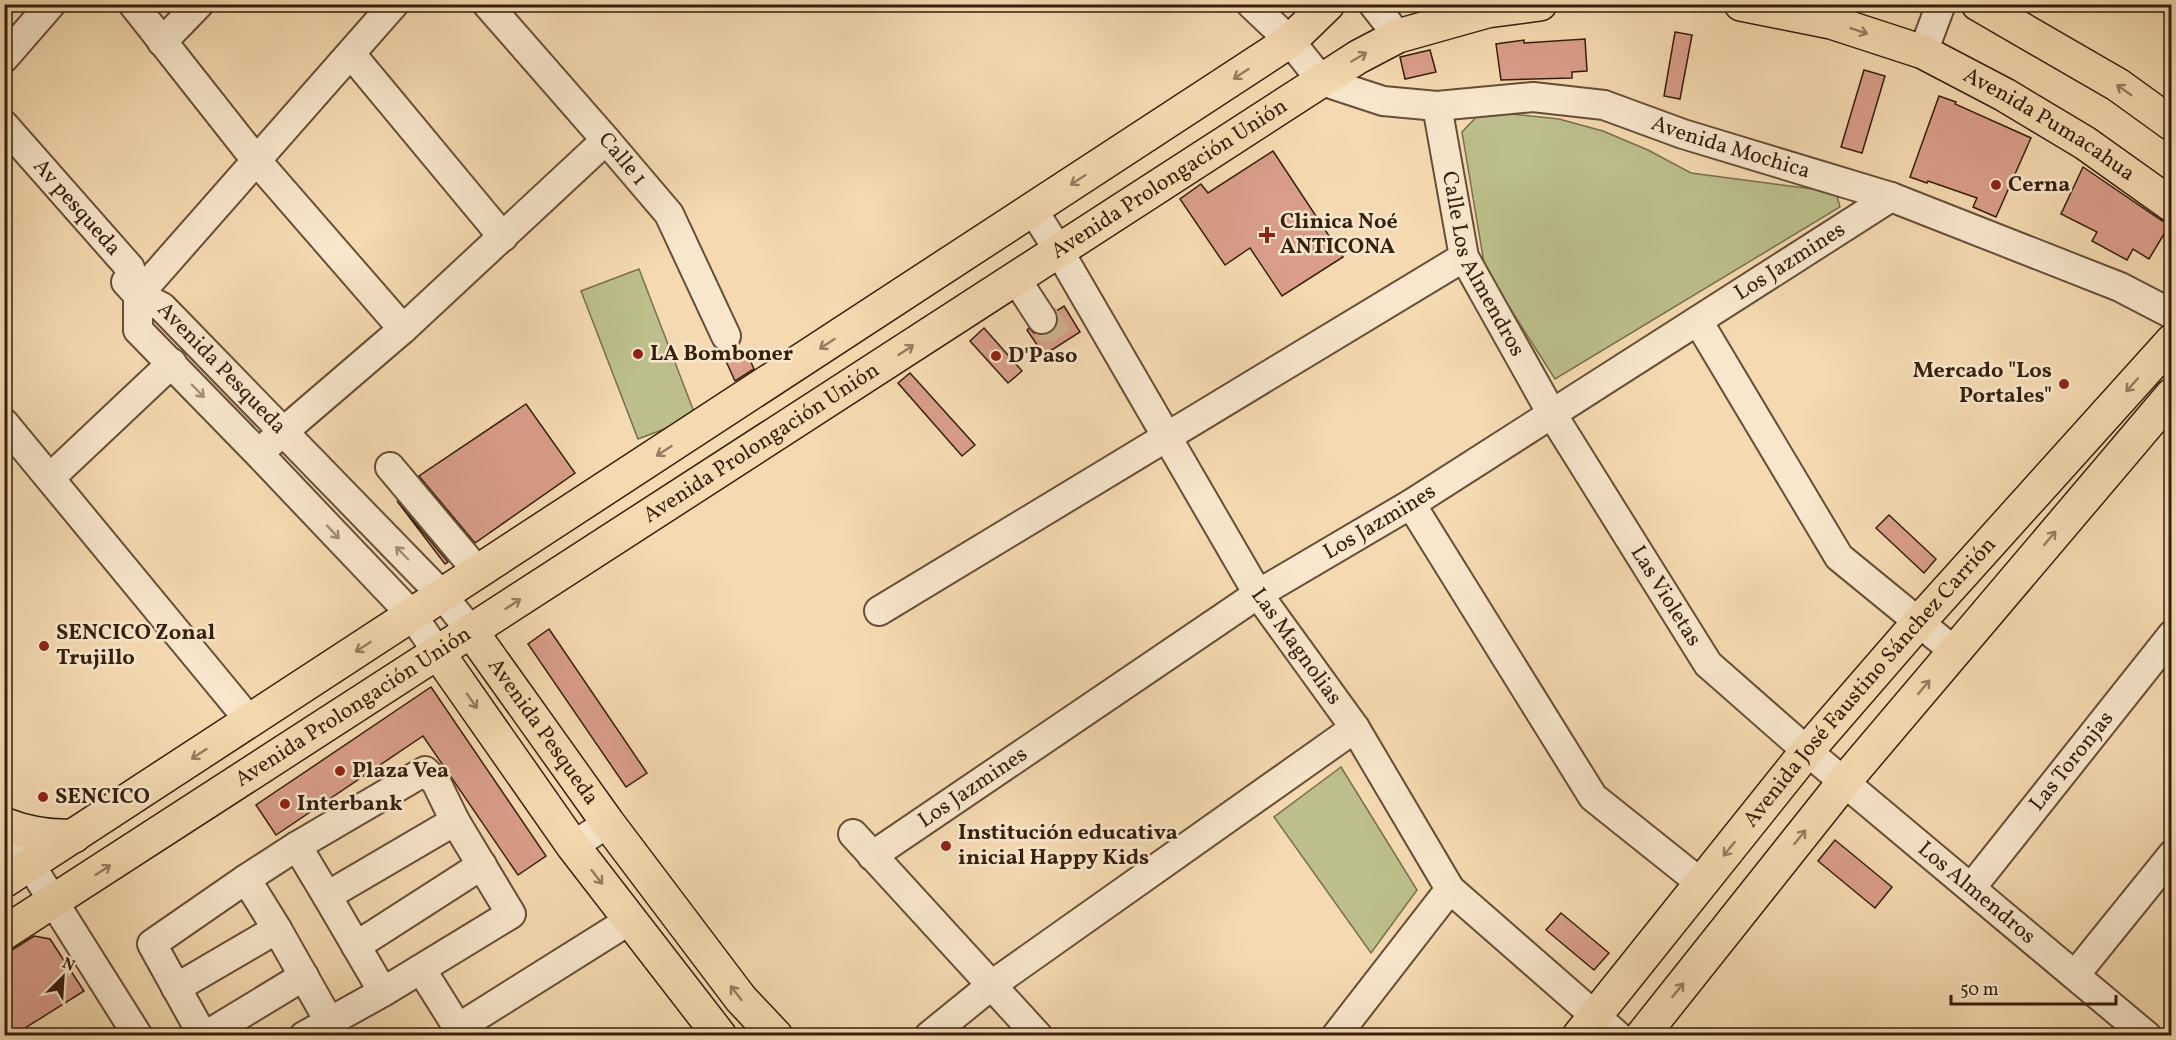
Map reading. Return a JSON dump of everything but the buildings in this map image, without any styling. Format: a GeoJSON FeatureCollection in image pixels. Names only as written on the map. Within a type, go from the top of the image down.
{"type":"FeatureCollection","features":[{"type":"Feature","properties":{"kind":"main road","name":"Avenida Prolongación Unión"},"geometry":{"type":"LineString","coordinates":[[18,873],[1290,41],[1328,4]]}},
{"type":"Feature","properties":{"kind":"main road","name":"Avenida Prolongación Unión"},"geometry":{"type":"LineString","coordinates":[[4,933],[1358,57],[1398,36],[1484,8],[1540,4]]}},
{"type":"Feature","properties":{"kind":"main road"},"geometry":{"type":"LineString","coordinates":[[1741,4],[1831,22],[1923,52]]}},
{"type":"Feature","properties":{"kind":"main road"},"geometry":{"type":"LineString","coordinates":[[1978,4],[2118,85],[2172,124]]}},
{"type":"Feature","properties":{"kind":"main road","name":"Avenida Pumacahua"},"geometry":{"type":"LineString","coordinates":[[1923,52],[2005,95],[2085,142],[2172,205]]}},
{"type":"Feature","properties":{"kind":"main road","name":"Avenida José Faustino Sánchez Carrión"},"geometry":{"type":"LineString","coordinates":[[1597,1029],[1702,884],[1808,751],[1918,623],[2172,341]]}},
{"type":"Feature","properties":{"kind":"main road","name":"Avenida José Faustino Sánchez Carrión"},"geometry":{"type":"LineString","coordinates":[[1642,1035],[1844,782],[2172,395]]}},
{"type":"Feature","properties":{"kind":"main road"},"geometry":{"type":"LineString","coordinates":[[744,398],[771,438]]}},
{"type":"Feature","properties":{"kind":"main road","name":"Avenida Pesqueda"},"geometry":{"type":"LineString","coordinates":[[471,631],[608,823],[741,999],[776,1035]]}},
{"type":"Feature","properties":{"kind":"main road","name":"Avenida Pesqueda"},"geometry":{"type":"LineString","coordinates":[[438,653],[573,846],[630,920],[710,1032]]}},
{"type":"Feature","properties":{"kind":"main road"},"geometry":{"type":"LineString","coordinates":[[5,824],[28,834],[50,837],[74,836]]}},
{"type":"Feature","properties":{"kind":"street"},"geometry":{"type":"LineString","coordinates":[[4,58],[51,4]]}},
{"type":"Feature","properties":{"kind":"street"},"geometry":{"type":"LineString","coordinates":[[133,4],[256,160],[403,329]]}},
{"type":"Feature","properties":{"kind":"street"},"geometry":{"type":"LineString","coordinates":[[162,42],[199,4]]}},
{"type":"Feature","properties":{"kind":"street"},"geometry":{"type":"LineString","coordinates":[[138,295],[394,4]]}},
{"type":"Feature","properties":{"kind":"street","name":"Calle 1"},"geometry":{"type":"LineString","coordinates":[[486,4],[669,214],[726,336]]}},
{"type":"Feature","properties":{"kind":"street"},"geometry":{"type":"LineString","coordinates":[[1251,4],[1290,41],[1322,81]]}},
{"type":"Feature","properties":{"kind":"street"},"geometry":{"type":"LineString","coordinates":[[1923,52],[1941,4]]}},
{"type":"Feature","properties":{"kind":"street"},"geometry":{"type":"LineString","coordinates":[[1375,5],[1398,36]]}},
{"type":"Feature","properties":{"kind":"street"},"geometry":{"type":"LineString","coordinates":[[351,54],[502,237]]}},
{"type":"Feature","properties":{"kind":"street","name":"Avenida Mochica"},"geometry":{"type":"LineString","coordinates":[[1322,81],[1383,101],[1437,106],[1533,97],[1604,105],[1683,134],[1891,198],[2120,287],[2172,314]]}},
{"type":"Feature","properties":{"kind":"street","name":"Calle Los Almendros"},"geometry":{"type":"LineString","coordinates":[[1437,106],[1464,256],[1552,414]]}},
{"type":"Feature","properties":{"kind":"street","name":"Av pesqueda"},"geometry":{"type":"LineString","coordinates":[[4,125],[130,268],[138,295]]}},
{"type":"Feature","properties":{"kind":"street"},"geometry":{"type":"LineString","coordinates":[[258,453],[403,329],[606,140]]}},
{"type":"Feature","properties":{"kind":"street","name":"Avenida Pesqueda"},"geometry":{"type":"LineString","coordinates":[[4,154],[138,295],[162,307],[284,431],[442,595],[471,631]]}},
{"type":"Feature","properties":{"kind":"street","name":"Los Jazmines"},"geometry":{"type":"LineString","coordinates":[[872,856],[1258,594],[1411,504],[1891,198]]}},
{"type":"Feature","properties":{"kind":"street","name":"Las Magnolias"},"geometry":{"type":"LineString","coordinates":[[1033,210],[1059,251],[1067,312],[1166,436],[1258,594],[1355,728],[1450,889],[1597,1029]]}},
{"type":"Feature","properties":{"kind":"street"},"geometry":{"type":"LineString","coordinates":[[879,611],[1464,256]]}},
{"type":"Feature","properties":{"kind":"street"},"geometry":{"type":"LineString","coordinates":[[1016,279],[1067,312]]}},
{"type":"Feature","properties":{"kind":"street","name":"Avenida Pesqueda"},"geometry":{"type":"LineString","coordinates":[[138,295],[138,330],[411,615],[438,653]]}},
{"type":"Feature","properties":{"kind":"street"},"geometry":{"type":"LineString","coordinates":[[1698,321],[1839,557],[1954,651]]}},
{"type":"Feature","properties":{"kind":"street"},"geometry":{"type":"LineString","coordinates":[[50,478],[172,363]]}},
{"type":"Feature","properties":{"kind":"street","name":"Las Violetas"},"geometry":{"type":"LineString","coordinates":[[1552,414],[1708,664],[1808,751]]}},
{"type":"Feature","properties":{"kind":"street"},"geometry":{"type":"LineString","coordinates":[[4,423],[250,721]]}},
{"type":"Feature","properties":{"kind":"street"},"geometry":{"type":"LineString","coordinates":[[390,467],[479,573]]}},
{"type":"Feature","properties":{"kind":"street"},"geometry":{"type":"LineString","coordinates":[[1411,504],[1593,797],[1702,884]]}},
{"type":"Feature","properties":{"kind":"street","name":"Las Toronjas"},"geometry":{"type":"LineString","coordinates":[[1971,888],[2172,635]]}},
{"type":"Feature","properties":{"kind":"street"},"geometry":{"type":"LineString","coordinates":[[929,1035],[993,984],[1355,728]]}},
{"type":"Feature","properties":{"kind":"street","name":"Los Almendros"},"geometry":{"type":"LineString","coordinates":[[1808,751],[2147,1035]]}},
{"type":"Feature","properties":{"kind":"street"},"geometry":{"type":"LineString","coordinates":[[304,976],[204,1035],[152,944],[297,846],[425,771],[436,782],[455,821],[511,914],[383,992],[304,1035]]}},
{"type":"Feature","properties":{"kind":"street"},"geometry":{"type":"LineString","coordinates":[[327,896],[455,821]]}},
{"type":"Feature","properties":{"kind":"street"},"geometry":{"type":"LineString","coordinates":[[573,846],[608,823]]}},
{"type":"Feature","properties":{"kind":"street"},"geometry":{"type":"LineString","coordinates":[[5,824],[18,873],[54,902],[138,1035]]}},
{"type":"Feature","properties":{"kind":"street"},"geometry":{"type":"LineString","coordinates":[[852,834],[1038,1035]]}},
{"type":"Feature","properties":{"kind":"street"},"geometry":{"type":"LineString","coordinates":[[297,846],[383,992]]}},
{"type":"Feature","properties":{"kind":"street"},"geometry":{"type":"LineString","coordinates":[[2075,975],[2172,855]]}},
{"type":"Feature","properties":{"kind":"street"},"geometry":{"type":"LineString","coordinates":[[356,946],[482,865]]}},
{"type":"Feature","properties":{"kind":"street"},"geometry":{"type":"LineString","coordinates":[[246,879],[278,929],[329,1021]]}},
{"type":"Feature","properties":{"kind":"street"},"geometry":{"type":"LineString","coordinates":[[1336,1035],[1450,889]]}},
{"type":"Feature","properties":{"kind":"street"},"geometry":{"type":"LineString","coordinates":[[421,969],[459,1028],[630,920]]}},
{"type":"Feature","properties":{"kind":"street"},"geometry":{"type":"LineString","coordinates":[[177,988],[278,929]]}},
{"type":"Feature","properties":{"kind":"green space"},"geometry":{"type":"Polygon","coordinates":[[[1482,111],[1559,119],[1603,131],[1648,150],[1691,173],[1836,192],[1840,207],[1555,379],[1485,269],[1462,132],[1482,111]]]}},
{"type":"Feature","properties":{"kind":"green space","name":"LA Bomboner"},"geometry":{"type":"Polygon","coordinates":[[[639,269],[696,417],[638,439],[581,291],[639,269]]]}},
{"type":"Feature","properties":{"kind":"green space"},"geometry":{"type":"Polygon","coordinates":[[[1341,767],[1417,890],[1371,953],[1274,817],[1341,767]]]}},
{"type":"Feature","properties":{"kind":"tunnel"},"geometry":{"type":"LineString","coordinates":[[1042,319],[1048,328],[1069,314]]}},
{"type":"Feature","properties":{"kind":"place","name":"Cerna"},"geometry":{"type":"Point","coordinates":[1996,185]}},
{"type":"Feature","properties":{"kind":"place","name":"Clinica Noé ANTICONA"},"geometry":{"type":"Point","coordinates":[1267,235]}},
{"type":"Feature","properties":{"kind":"place","name":"LA Bomboner"},"geometry":{"type":"Point","coordinates":[638,354]}},
{"type":"Feature","properties":{"kind":"place","name":"D'Paso"},"geometry":{"type":"Point","coordinates":[996,356]}},
{"type":"Feature","properties":{"kind":"place","name":"Mercado \"Los Portales\""},"geometry":{"type":"Point","coordinates":[2064,384]}},
{"type":"Feature","properties":{"kind":"place","name":"SENCICO Zonal Trujillo"},"geometry":{"type":"Point","coordinates":[44,646]}},
{"type":"Feature","properties":{"kind":"place","name":"Plaza Vea"},"geometry":{"type":"Point","coordinates":[340,771]}},
{"type":"Feature","properties":{"kind":"place","name":"SENCICO"},"geometry":{"type":"Point","coordinates":[43,797]}},
{"type":"Feature","properties":{"kind":"place","name":"Interbank"},"geometry":{"type":"Point","coordinates":[285,804]}},
{"type":"Feature","properties":{"kind":"place","name":"Institución educativa inicial Happy Kids"},"geometry":{"type":"Point","coordinates":[946,846]}}]}
